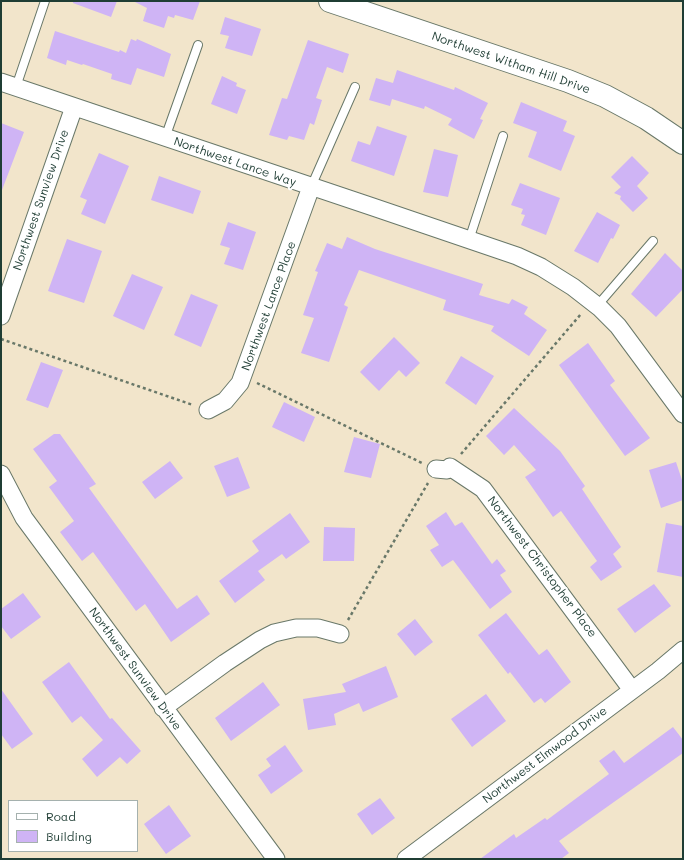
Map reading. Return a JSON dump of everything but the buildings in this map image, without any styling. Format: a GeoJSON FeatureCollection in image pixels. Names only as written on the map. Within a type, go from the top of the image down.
{"type":"FeatureCollection","features":[{"type":"Feature","properties":{"kind":"street","name":"Northwest Witham Hill Drive"},"geometry":{"type":"LineString","coordinates":[[330,1],[568,81],[604,96],[646,118],[683,143]]}},
{"type":"Feature","properties":{"kind":"street","name":"Northwest Lance Way"},"geometry":{"type":"LineString","coordinates":[[8,85],[517,256],[541,267],[574,287],[595,304],[618,326],[683,414]]}},
{"type":"Feature","properties":{"kind":"street","name":"Northwest Sunview Drive"},"geometry":{"type":"LineString","coordinates":[[1,316],[5,290],[74,106]]}},
{"type":"Feature","properties":{"kind":"street","name":"Northwest Lance Place"},"geometry":{"type":"LineString","coordinates":[[208,410],[225,401],[234,392],[243,377],[312,187]]}},
{"type":"Feature","properties":{"kind":"street","name":"Northwest Christopher Place"},"geometry":{"type":"LineString","coordinates":[[443,468],[483,489],[501,511],[632,690]]}},
{"type":"Feature","properties":{"kind":"street","name":"Northwest Sunview Drive"},"geometry":{"type":"LineString","coordinates":[[1,474],[24,518],[276,859]]}},
{"type":"Feature","properties":{"kind":"street"},"geometry":{"type":"LineString","coordinates":[[163,708],[225,663],[260,640],[274,633],[296,628],[318,628],[340,634]]}},
{"type":"Feature","properties":{"kind":"street","name":"Northwest Elmwood Drive"},"geometry":{"type":"LineString","coordinates":[[406,859],[632,690],[683,650]]}},
{"type":"Feature","properties":{"kind":"lane"},"geometry":{"type":"LineString","coordinates":[[8,85],[45,1]]}},
{"type":"Feature","properties":{"kind":"lane"},"geometry":{"type":"LineString","coordinates":[[165,138],[198,45]]}},
{"type":"Feature","properties":{"kind":"lane"},"geometry":{"type":"LineString","coordinates":[[312,187],[355,87]]}},
{"type":"Feature","properties":{"kind":"lane"},"geometry":{"type":"LineString","coordinates":[[469,240],[504,136]]}},
{"type":"Feature","properties":{"kind":"lane"},"geometry":{"type":"LineString","coordinates":[[595,304],[653,241]]}},
{"type":"Feature","properties":{"kind":"path"},"geometry":{"type":"LineString","coordinates":[[340,634],[443,468],[595,304]]}},
{"type":"Feature","properties":{"kind":"path"},"geometry":{"type":"LineString","coordinates":[[1,339],[208,410]]}},
{"type":"Feature","properties":{"kind":"path"},"geometry":{"type":"LineString","coordinates":[[243,377],[443,468]]}}]}
